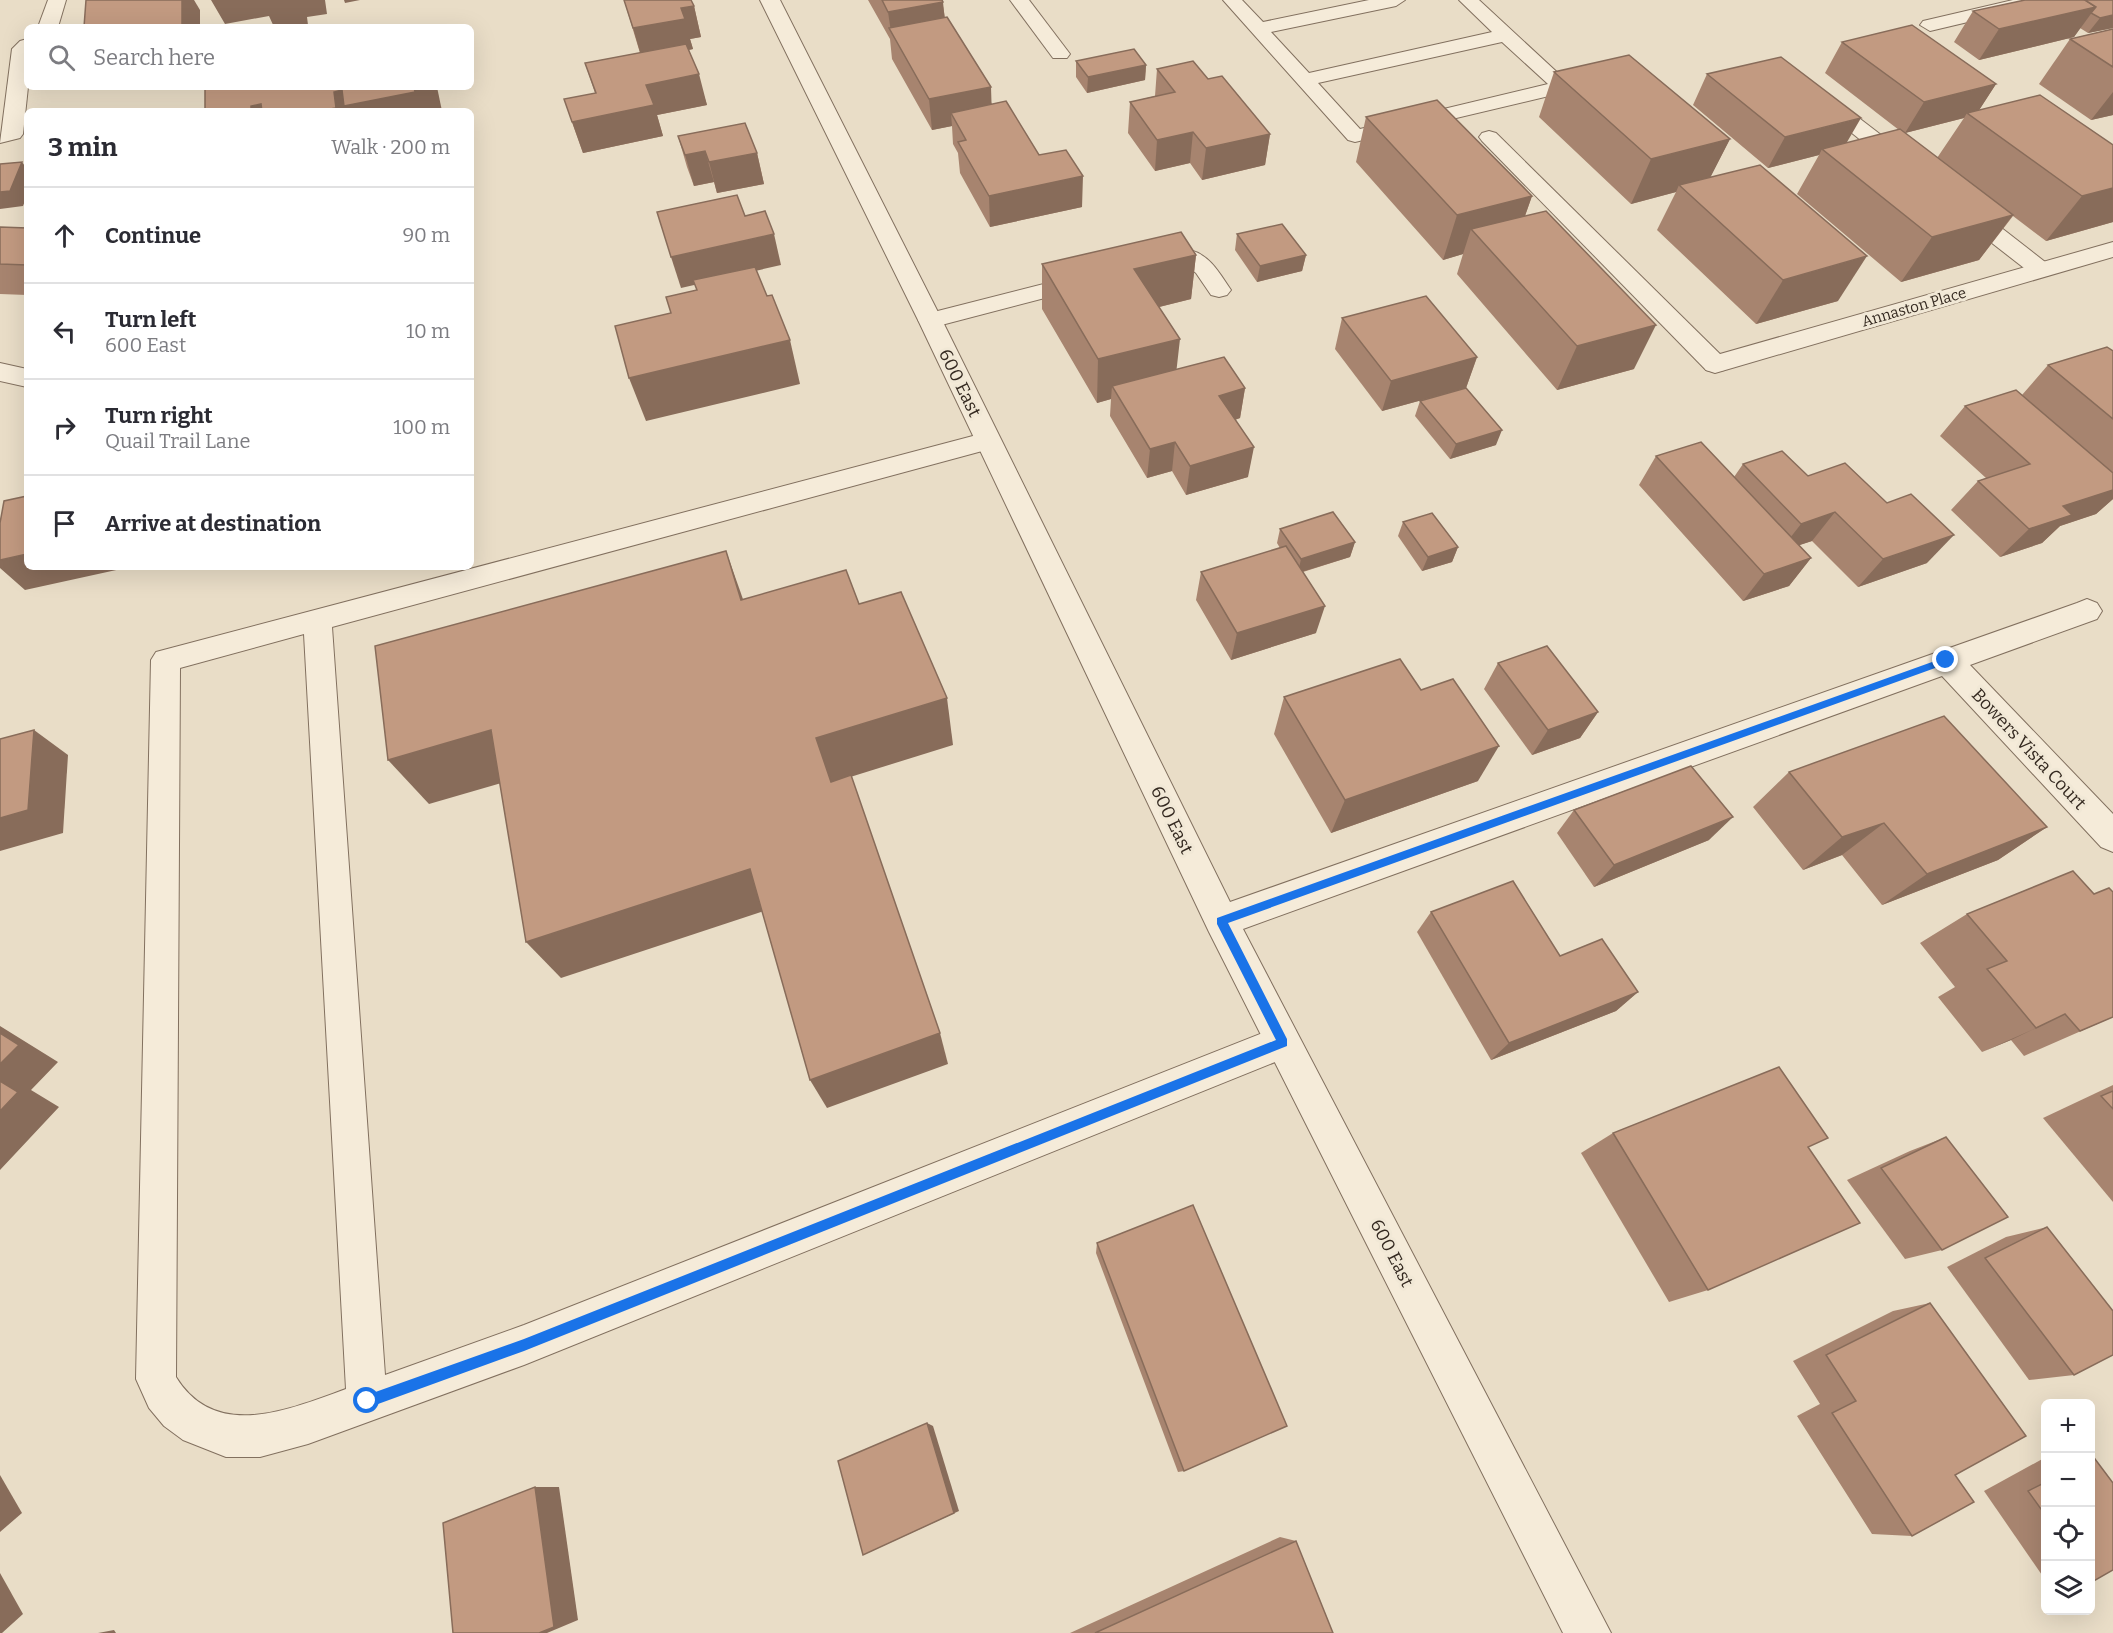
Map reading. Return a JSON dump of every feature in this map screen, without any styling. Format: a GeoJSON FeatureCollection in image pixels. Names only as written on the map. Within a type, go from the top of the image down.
{"type":"FeatureCollection","features":[{"type":"Feature","properties":{"kind":"street","name":"600 East"},"geometry":{"type":"LineString","coordinates":[[770,0],[930,320],[1221,921],[1588,1633]]}},
{"type":"Feature","properties":{"kind":"street","name":"Annaston Place"},"geometry":{"type":"LineString","coordinates":[[1715,364],[2113,249]]}},
{"type":"Feature","properties":{"kind":"street"},"geometry":{"type":"LineString","coordinates":[[0,372],[24,377]]}},
{"type":"Feature","properties":{"kind":"street"},"geometry":{"type":"LineString","coordinates":[[1221,921],[2087,610]]}},
{"type":"Feature","properties":{"kind":"street","name":"Bowers Vista Court"},"geometry":{"type":"LineString","coordinates":[[1946,660],[2113,837]]}},
{"type":"Feature","properties":{"kind":"lane"},"geometry":{"type":"LineString","coordinates":[[49,24],[57,0]]}},
{"type":"Feature","properties":{"kind":"lane"},"geometry":{"type":"LineString","coordinates":[[1018,0],[1060,54]]}},
{"type":"Feature","properties":{"kind":"lane"},"geometry":{"type":"LineString","coordinates":[[1232,0],[1354,136],[1563,87],[1468,0]]}},
{"type":"Feature","properties":{"kind":"lane"},"geometry":{"type":"LineString","coordinates":[[1258,29],[1396,0]]}},
{"type":"Feature","properties":{"kind":"lane"},"geometry":{"type":"LineString","coordinates":[[1930,25],[2037,0]]}},
{"type":"Feature","properties":{"kind":"lane"},"geometry":{"type":"LineString","coordinates":[[1304,80],[1506,35]]}},
{"type":"Feature","properties":{"kind":"lane"},"geometry":{"type":"LineString","coordinates":[[0,137],[13,134],[24,47]]}},
{"type":"Feature","properties":{"kind":"lane"},"geometry":{"type":"LineString","coordinates":[[1806,86],[1918,175]]}},
{"type":"Feature","properties":{"kind":"lane"},"geometry":{"type":"LineString","coordinates":[[1489,137],[1715,364]]}},
{"type":"Feature","properties":{"kind":"lane"},"geometry":{"type":"LineString","coordinates":[[1947,197],[2041,270]]}},
{"type":"Feature","properties":{"kind":"lane"},"geometry":{"type":"LineString","coordinates":[[1137,269],[1190,257],[1204,268],[1219,290]]}},
{"type":"Feature","properties":{"kind":"lane"},"geometry":{"type":"LineString","coordinates":[[930,320],[1105,276]]}},
{"type":"Feature","properties":{"kind":"lane"},"geometry":{"type":"LineString","coordinates":[[988,441],[166,660],[156,1379],[163,1394],[178,1412],[198,1425],[226,1436],[260,1436],[308,1423],[524,1345],[1283,1042]]}},
{"type":"Feature","properties":{"kind":"lane"},"geometry":{"type":"LineString","coordinates":[[317,619],[367,1401]]}},
{"type":"Feature","properties":{"kind":"building"},"geometry":{"type":"Polygon","coordinates":[[[86,0],[182,0],[182,24],[84,24],[86,0]]]}},
{"type":"Feature","properties":{"kind":"building"},"geometry":{"type":"Polygon","coordinates":[[[624,0],[691,0],[694,6],[681,8],[685,19],[633,28],[624,0]]]}},
{"type":"Feature","properties":{"kind":"building"},"geometry":{"type":"Polygon","coordinates":[[[882,0],[942,0],[943,2],[888,12],[882,0]]]}},
{"type":"Feature","properties":{"kind":"building"},"geometry":{"type":"Polygon","coordinates":[[[2025,0],[2085,0],[2096,7],[1999,29],[1973,11],[2025,0]]]}},
{"type":"Feature","properties":{"kind":"building"},"geometry":{"type":"Polygon","coordinates":[[[2085,0],[2113,0],[2113,15],[2100,18],[2091,13],[2096,7],[2085,0]]]}},
{"type":"Feature","properties":{"kind":"building"},"geometry":{"type":"Polygon","coordinates":[[[947,17],[991,87],[929,99],[889,28],[947,17]]]}},
{"type":"Feature","properties":{"kind":"building"},"geometry":{"type":"Polygon","coordinates":[[[1912,25],[1996,84],[1924,102],[1842,42],[1912,25]]]}},
{"type":"Feature","properties":{"kind":"building"},"geometry":{"type":"Polygon","coordinates":[[[2113,29],[2113,67],[2070,39],[2113,29]]]}},
{"type":"Feature","properties":{"kind":"building"},"geometry":{"type":"Polygon","coordinates":[[[686,44],[699,74],[646,85],[654,105],[572,122],[564,99],[596,93],[585,63],[686,44]]]}},
{"type":"Feature","properties":{"kind":"building"},"geometry":{"type":"Polygon","coordinates":[[[1134,49],[1146,65],[1088,77],[1076,61],[1134,49]]]}},
{"type":"Feature","properties":{"kind":"building"},"geometry":{"type":"Polygon","coordinates":[[[1629,55],[1730,139],[1651,159],[1554,72],[1629,55]]]}},
{"type":"Feature","properties":{"kind":"building"},"geometry":{"type":"Polygon","coordinates":[[[1781,57],[1861,118],[1785,137],[1707,74],[1781,57]]]}},
{"type":"Feature","properties":{"kind":"building"},"geometry":{"type":"Polygon","coordinates":[[[1193,61],[1208,79],[1222,76],[1270,134],[1206,148],[1193,132],[1157,140],[1130,102],[1175,92],[1157,69],[1193,61]]]}},
{"type":"Feature","properties":{"kind":"building"},"geometry":{"type":"Polygon","coordinates":[[[205,90],[342,90],[334,92],[336,108],[262,108],[261,104],[251,106],[251,108],[205,108],[205,90]]]}},
{"type":"Feature","properties":{"kind":"building"},"geometry":{"type":"Polygon","coordinates":[[[342,90],[415,90],[415,92],[344,106],[342,90]]]}},
{"type":"Feature","properties":{"kind":"building"},"geometry":{"type":"Polygon","coordinates":[[[2040,95],[2113,145],[2113,188],[2082,196],[1967,113],[2040,95]]]}},
{"type":"Feature","properties":{"kind":"building"},"geometry":{"type":"Polygon","coordinates":[[[1437,100],[1532,196],[1457,215],[1366,117],[1437,100]]]}},
{"type":"Feature","properties":{"kind":"building"},"geometry":{"type":"Polygon","coordinates":[[[1006,101],[1039,155],[1066,150],[1083,176],[989,196],[958,142],[966,140],[951,113],[1006,101]]]}},
{"type":"Feature","properties":{"kind":"building"},"geometry":{"type":"Polygon","coordinates":[[[745,123],[757,153],[709,162],[705,151],[685,155],[678,136],[745,123]]]}},
{"type":"Feature","properties":{"kind":"building"},"geometry":{"type":"Polygon","coordinates":[[[1900,129],[2013,215],[1932,237],[1822,149],[1900,129]]]}},
{"type":"Feature","properties":{"kind":"building"},"geometry":{"type":"Polygon","coordinates":[[[22,162],[10,191],[0,192],[0,164],[22,162]]]}},
{"type":"Feature","properties":{"kind":"building"},"geometry":{"type":"Polygon","coordinates":[[[1760,165],[1867,256],[1783,280],[1679,185],[1760,165]]]}},
{"type":"Feature","properties":{"kind":"building"},"geometry":{"type":"Polygon","coordinates":[[[737,195],[745,216],[765,211],[774,234],[671,257],[657,212],[737,195]]]}},
{"type":"Feature","properties":{"kind":"building"},"geometry":{"type":"Polygon","coordinates":[[[1546,211],[1656,325],[1577,346],[1471,229],[1546,211]]]}},
{"type":"Feature","properties":{"kind":"building"},"geometry":{"type":"Polygon","coordinates":[[[1282,224],[1306,255],[1260,266],[1237,234],[1282,224]]]}},
{"type":"Feature","properties":{"kind":"building"},"geometry":{"type":"Polygon","coordinates":[[[0,227],[24,228],[24,265],[0,264],[0,227]]]}},
{"type":"Feature","properties":{"kind":"building"},"geometry":{"type":"Polygon","coordinates":[[[1181,232],[1196,255],[1134,269],[1180,339],[1098,359],[1042,264],[1181,232]]]}},
{"type":"Feature","properties":{"kind":"building"},"geometry":{"type":"Polygon","coordinates":[[[755,267],[767,296],[772,295],[790,340],[629,378],[615,326],[671,313],[666,297],[697,290],[693,280],[755,267]]]}},
{"type":"Feature","properties":{"kind":"building"},"geometry":{"type":"Polygon","coordinates":[[[1426,296],[1477,357],[1391,381],[1342,318],[1426,296]]]}},
{"type":"Feature","properties":{"kind":"building"},"geometry":{"type":"Polygon","coordinates":[[[2107,347],[2113,351],[2113,419],[2048,365],[2107,347]]]}},
{"type":"Feature","properties":{"kind":"building"},"geometry":{"type":"Polygon","coordinates":[[[1224,357],[1245,388],[1219,396],[1254,447],[1190,466],[1175,442],[1150,449],[1112,386],[1224,357]]]}},
{"type":"Feature","properties":{"kind":"building"},"geometry":{"type":"Polygon","coordinates":[[[1466,388],[1502,430],[1456,444],[1420,401],[1466,388]]]}},
{"type":"Feature","properties":{"kind":"building"},"geometry":{"type":"Polygon","coordinates":[[[2016,390],[2113,473],[2113,490],[2063,506],[2072,515],[2029,529],[1978,481],[2030,464],[1965,406],[2016,390]]]}},
{"type":"Feature","properties":{"kind":"building"},"geometry":{"type":"Polygon","coordinates":[[[1701,442],[1811,558],[1764,574],[1656,456],[1701,442]]]}},
{"type":"Feature","properties":{"kind":"building"},"geometry":{"type":"Polygon","coordinates":[[[1782,451],[1808,476],[1845,463],[1887,503],[1911,494],[1954,535],[1883,559],[1835,512],[1801,524],[1743,464],[1782,451]]]}},
{"type":"Feature","properties":{"kind":"building"},"geometry":{"type":"Polygon","coordinates":[[[24,497],[24,555],[0,560],[0,523],[4,501],[24,497]]]}},
{"type":"Feature","properties":{"kind":"building"},"geometry":{"type":"Polygon","coordinates":[[[1333,512],[1355,542],[1301,559],[1280,529],[1333,512]]]}},
{"type":"Feature","properties":{"kind":"building"},"geometry":{"type":"Polygon","coordinates":[[[1432,513],[1458,547],[1428,557],[1403,522],[1432,513]]]}},
{"type":"Feature","properties":{"kind":"building"},"geometry":{"type":"Polygon","coordinates":[[[1286,546],[1325,606],[1237,633],[1201,572],[1286,546]]]}},
{"type":"Feature","properties":{"kind":"building"},"geometry":{"type":"Polygon","coordinates":[[[726,551],[741,600],[846,570],[859,604],[901,592],[947,698],[816,738],[831,782],[851,775],[940,1033],[810,1080],[750,869],[526,942],[491,730],[388,760],[375,646],[726,551]]]}},
{"type":"Feature","properties":{"kind":"building"},"geometry":{"type":"Polygon","coordinates":[[[1547,646],[1598,712],[1548,730],[1498,663],[1547,646]]]}},
{"type":"Feature","properties":{"kind":"building"},"geometry":{"type":"Polygon","coordinates":[[[1400,659],[1421,690],[1453,679],[1499,746],[1345,800],[1284,697],[1400,659]]]}},
{"type":"Feature","properties":{"kind":"building"},"geometry":{"type":"Polygon","coordinates":[[[1944,716],[2047,827],[1927,874],[1884,823],[1842,837],[1789,772],[1944,716]]]}},
{"type":"Feature","properties":{"kind":"building"},"geometry":{"type":"Polygon","coordinates":[[[34,730],[28,810],[0,818],[0,739],[34,730]]]}},
{"type":"Feature","properties":{"kind":"building"},"geometry":{"type":"Polygon","coordinates":[[[1691,766],[1733,817],[1614,865],[1574,810],[1691,766]]]}},
{"type":"Feature","properties":{"kind":"building"},"geometry":{"type":"Polygon","coordinates":[[[2073,871],[2094,894],[2109,888],[2113,892],[2113,1017],[2080,1031],[2065,1014],[2036,1028],[1987,969],[2007,961],[1967,914],[2073,871]]]}},
{"type":"Feature","properties":{"kind":"building"},"geometry":{"type":"Polygon","coordinates":[[[1513,881],[1560,956],[1602,939],[1638,992],[1509,1043],[1431,912],[1513,881]]]}},
{"type":"Feature","properties":{"kind":"building"},"geometry":{"type":"Polygon","coordinates":[[[0,1033],[19,1045],[0,1064],[0,1033]]]}},
{"type":"Feature","properties":{"kind":"building"},"geometry":{"type":"Polygon","coordinates":[[[1779,1067],[1828,1138],[1808,1147],[1860,1223],[1708,1290],[1613,1133],[1779,1067]]]}},
{"type":"Feature","properties":{"kind":"building"},"geometry":{"type":"Polygon","coordinates":[[[0,1081],[18,1092],[0,1111],[0,1081]]]}},
{"type":"Feature","properties":{"kind":"building"},"geometry":{"type":"Polygon","coordinates":[[[2113,1091],[2113,1109],[2101,1096],[2113,1091]]]}},
{"type":"Feature","properties":{"kind":"building"},"geometry":{"type":"Polygon","coordinates":[[[1946,1137],[2008,1217],[1942,1250],[1881,1168],[1946,1137]]]}},
{"type":"Feature","properties":{"kind":"building"},"geometry":{"type":"Polygon","coordinates":[[[1193,1205],[1287,1426],[1184,1471],[1097,1243],[1193,1205]]]}},
{"type":"Feature","properties":{"kind":"building"},"geometry":{"type":"Polygon","coordinates":[[[2047,1227],[2113,1311],[2113,1355],[2074,1375],[1985,1258],[2047,1227]]]}},
{"type":"Feature","properties":{"kind":"building"},"geometry":{"type":"Polygon","coordinates":[[[1930,1303],[2026,1436],[1955,1475],[1974,1502],[1912,1536],[1832,1413],[1856,1401],[1826,1355],[1930,1303]]]}},
{"type":"Feature","properties":{"kind":"building"},"geometry":{"type":"Polygon","coordinates":[[[927,1423],[954,1513],[863,1555],[838,1461],[927,1423]]]}},
{"type":"Feature","properties":{"kind":"building"},"geometry":{"type":"Polygon","coordinates":[[[2095,1459],[2113,1483],[2113,1570],[2095,1580],[2095,1459]]]}},
{"type":"Feature","properties":{"kind":"building"},"geometry":{"type":"Polygon","coordinates":[[[2041,1484],[2041,1509],[2028,1491],[2041,1484]]]}},
{"type":"Feature","properties":{"kind":"building"},"geometry":{"type":"Polygon","coordinates":[[[535,1487],[554,1627],[539,1633],[453,1633],[443,1523],[535,1487]]]}},
{"type":"Feature","properties":{"kind":"building"},"geometry":{"type":"Polygon","coordinates":[[[1296,1541],[1333,1633],[1095,1633],[1296,1541]]]}},
{"type":"Feature","properties":{"kind":"route"},"geometry":{"type":"LineString","coordinates":[[367,1401],[524,1345],[1283,1042],[1221,921],[1946,660]]}}]}
